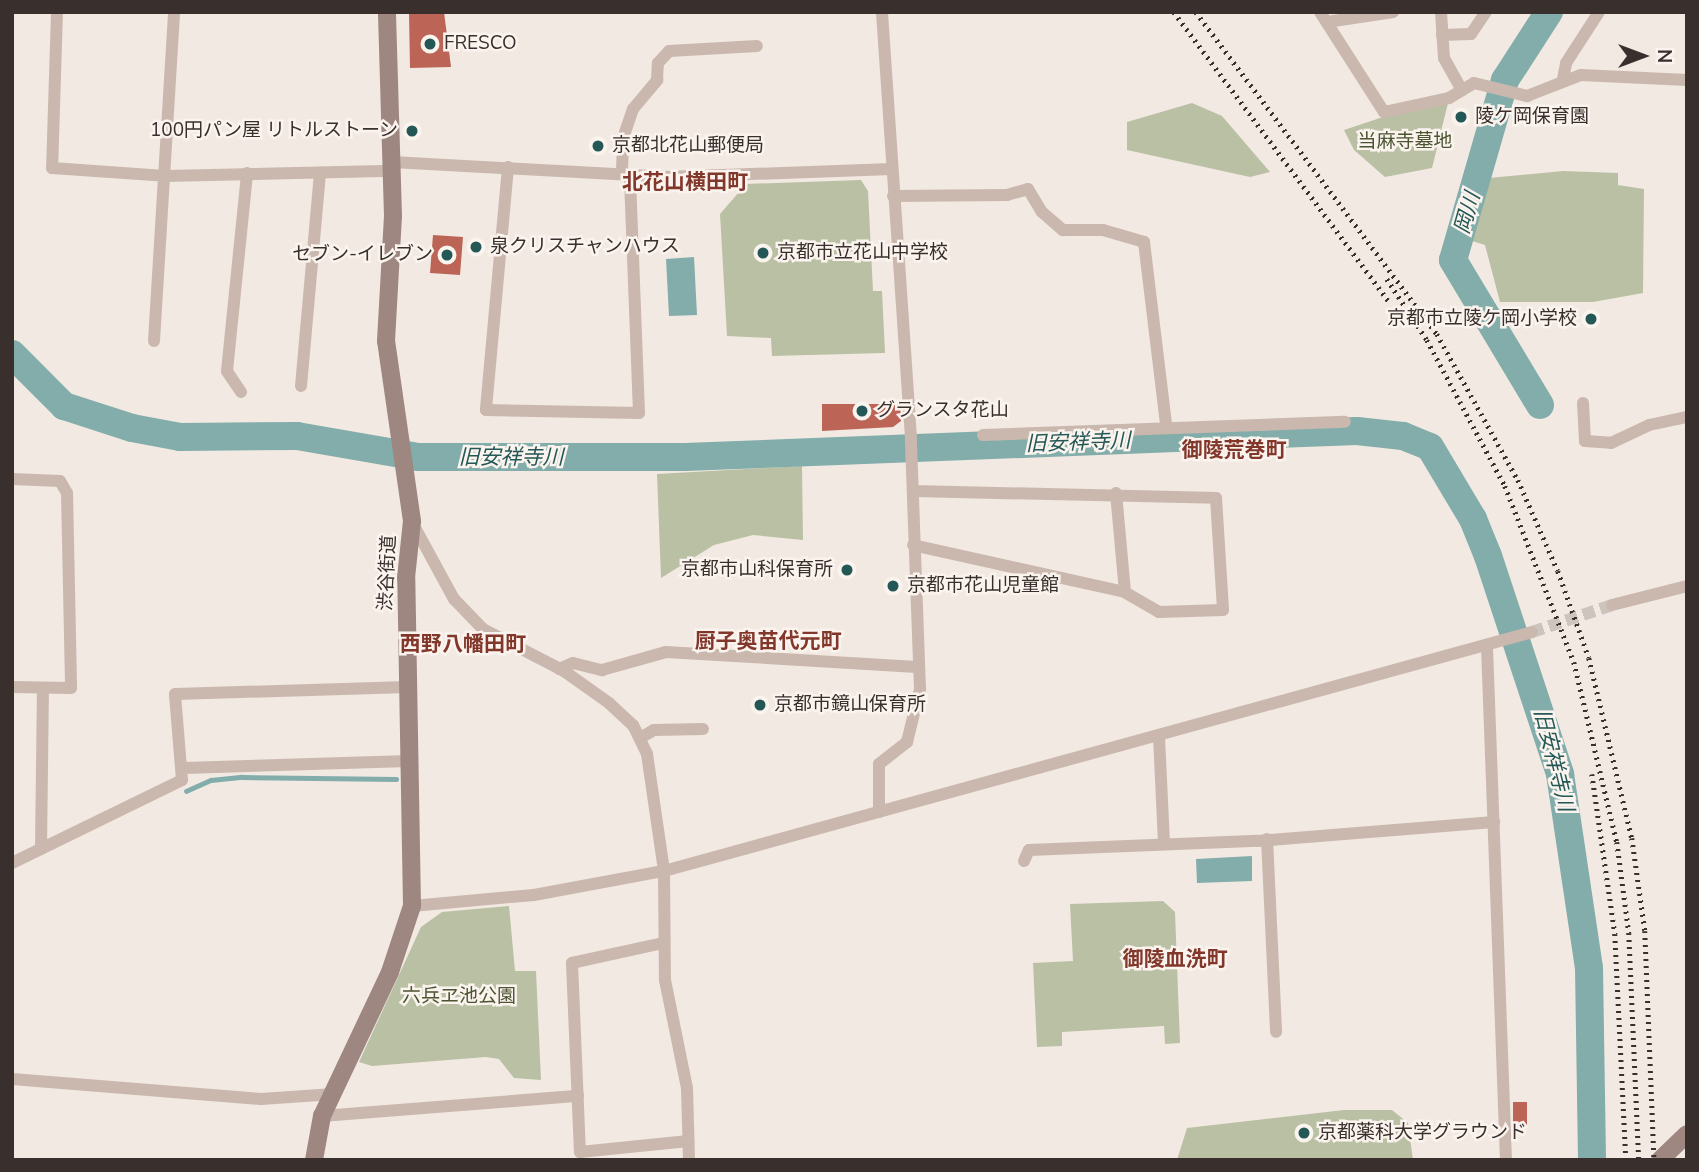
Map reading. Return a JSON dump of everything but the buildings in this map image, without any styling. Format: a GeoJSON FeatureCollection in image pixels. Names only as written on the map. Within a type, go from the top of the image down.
{"type":"FeatureCollection","features":[{"type":"Feature","properties":{"kind":"main road","name":"渋谷街道"},"geometry":{"type":"LineString","coordinates":[[314,1160],[322,1116],[390,972],[412,906],[406,578],[412,522],[396,435],[386,341],[393,167],[387,12]]}},
{"type":"Feature","properties":{"kind":"main road"},"geometry":{"type":"LineString","coordinates":[[1660,1160],[1687,1134]]}},
{"type":"Feature","properties":{"kind":"street"},"geometry":{"type":"LineString","coordinates":[[57,12],[52,168],[164,176],[320,173],[393,167],[508,167],[626,173],[892,169]]}},
{"type":"Feature","properties":{"kind":"street"},"geometry":{"type":"LineString","coordinates":[[154,341],[174,12]]}},
{"type":"Feature","properties":{"kind":"street"},"geometry":{"type":"LineString","coordinates":[[879,812],[879,764],[883,755],[904,746],[915,723],[916,667],[911,438],[882,12]]}},
{"type":"Feature","properties":{"kind":"street"},"geometry":{"type":"LineString","coordinates":[[1393,12],[1324,17],[1384,112],[1462,90],[1474,83],[1496,84],[1513,93],[1544,93],[1563,79],[1687,80]]}},
{"type":"Feature","properties":{"kind":"street"},"geometry":{"type":"LineString","coordinates":[[1441,12],[1444,58],[1462,90]]}},
{"type":"Feature","properties":{"kind":"street"},"geometry":{"type":"LineString","coordinates":[[1442,35],[1471,34],[1486,12]]}},
{"type":"Feature","properties":{"kind":"street"},"geometry":{"type":"LineString","coordinates":[[1563,79],[1566,63],[1599,12]]}},
{"type":"Feature","properties":{"kind":"street"},"geometry":{"type":"LineString","coordinates":[[508,167],[486,410],[639,413],[623,138],[632,108],[657,80],[659,63],[669,51],[757,46]]}},
{"type":"Feature","properties":{"kind":"street"},"geometry":{"type":"LineString","coordinates":[[241,393],[227,371],[247,173]]}},
{"type":"Feature","properties":{"kind":"street"},"geometry":{"type":"LineString","coordinates":[[301,386],[320,173]]}},
{"type":"Feature","properties":{"kind":"street"},"geometry":{"type":"LineString","coordinates":[[893,196],[1007,195],[1028,189],[1042,212],[1063,230],[1103,230],[1144,242],[1166,425]]}},
{"type":"Feature","properties":{"kind":"street"},"geometry":{"type":"LineString","coordinates":[[1583,403],[1585,441],[1611,443],[1649,425],[1687,417]]}},
{"type":"Feature","properties":{"kind":"street"},"geometry":{"type":"LineString","coordinates":[[983,435],[1166,425],[1346,422]]}},
{"type":"Feature","properties":{"kind":"street"},"geometry":{"type":"LineString","coordinates":[[12,479],[60,481],[67,493],[71,688],[12,687]]}},
{"type":"Feature","properties":{"kind":"street"},"geometry":{"type":"LineString","coordinates":[[913,491],[1216,498],[1223,610],[1159,612],[1125,592],[913,545]]}},
{"type":"Feature","properties":{"kind":"street"},"geometry":{"type":"LineString","coordinates":[[1116,494],[1125,592]]}},
{"type":"Feature","properties":{"kind":"street"},"geometry":{"type":"LineString","coordinates":[[412,522],[454,599],[482,629],[559,669],[609,703],[640,738],[652,776],[664,871],[663,943],[684,1067],[689,1160]]}},
{"type":"Feature","properties":{"kind":"street"},"geometry":{"type":"LineString","coordinates":[[1612,605],[1687,586]]}},
{"type":"Feature","properties":{"kind":"street"},"geometry":{"type":"LineString","coordinates":[[412,906],[534,895],[664,871],[1523,636]]}},
{"type":"Feature","properties":{"kind":"street"},"geometry":{"type":"LineString","coordinates":[[1487,647],[1506,1160]]}},
{"type":"Feature","properties":{"kind":"street"},"geometry":{"type":"LineString","coordinates":[[559,669],[573,663],[601,670],[666,652],[916,667]]}},
{"type":"Feature","properties":{"kind":"street"},"geometry":{"type":"LineString","coordinates":[[12,863],[182,780],[184,768],[175,694],[408,687]]}},
{"type":"Feature","properties":{"kind":"street"},"geometry":{"type":"LineString","coordinates":[[41,849],[43,689]]}},
{"type":"Feature","properties":{"kind":"street"},"geometry":{"type":"LineString","coordinates":[[640,738],[654,730],[703,729]]}},
{"type":"Feature","properties":{"kind":"street"},"geometry":{"type":"LineString","coordinates":[[1160,737],[1164,844]]}},
{"type":"Feature","properties":{"kind":"street"},"geometry":{"type":"LineString","coordinates":[[184,768],[410,761]]}},
{"type":"Feature","properties":{"kind":"street"},"geometry":{"type":"LineString","coordinates":[[1024,861],[1029,850],[1267,839],[1494,822]]}},
{"type":"Feature","properties":{"kind":"street"},"geometry":{"type":"LineString","coordinates":[[1267,839],[1276,1032]]}},
{"type":"Feature","properties":{"kind":"street"},"geometry":{"type":"LineString","coordinates":[[663,943],[572,963],[580,1152],[688,1141]]}},
{"type":"Feature","properties":{"kind":"street"},"geometry":{"type":"LineString","coordinates":[[12,1079],[261,1099],[334,1094]]}},
{"type":"Feature","properties":{"kind":"street"},"geometry":{"type":"LineString","coordinates":[[322,1116],[578,1096]]}},
{"type":"Feature","properties":{"kind":"green space"},"geometry":{"type":"Polygon","coordinates":[[[1192,103],[1222,116],[1270,172],[1250,177],[1127,150],[1127,122],[1192,103]]]}},
{"type":"Feature","properties":{"kind":"green space","name":"当麻寺墓地"},"geometry":{"type":"Polygon","coordinates":[[[1448,103],[1432,168],[1385,177],[1354,150],[1344,130],[1413,107],[1448,103]]]}},
{"type":"Feature","properties":{"kind":"green space"},"geometry":{"type":"Polygon","coordinates":[[[1563,171],[1618,173],[1618,185],[1644,189],[1643,293],[1593,302],[1500,302],[1485,245],[1472,241],[1489,178],[1563,171]]]}},
{"type":"Feature","properties":{"kind":"green space"},"geometry":{"type":"Polygon","coordinates":[[[861,180],[868,191],[873,291],[882,291],[885,353],[772,356],[771,338],[727,336],[720,214],[746,184],[861,180]]]}},
{"type":"Feature","properties":{"kind":"green space"},"geometry":{"type":"Polygon","coordinates":[[[802,466],[803,540],[753,535],[714,545],[661,578],[657,474],[802,466]]]}},
{"type":"Feature","properties":{"kind":"green space"},"geometry":{"type":"Polygon","coordinates":[[[1163,901],[1175,912],[1180,1043],[1165,1044],[1164,1026],[1062,1032],[1062,1046],[1037,1047],[1033,963],[1073,961],[1070,904],[1163,901]]]}},
{"type":"Feature","properties":{"kind":"green space","name":"六兵ヱ池公園"},"geometry":{"type":"Polygon","coordinates":[[[509,906],[515,971],[536,971],[541,1080],[514,1078],[499,1059],[486,1057],[372,1066],[359,1062],[421,927],[442,912],[509,906]]]}},
{"type":"Feature","properties":{"kind":"green space"},"geometry":{"type":"Polygon","coordinates":[[[1344,1110],[1392,1110],[1408,1123],[1413,1160],[1177,1160],[1187,1128],[1344,1110]]]}},
{"type":"Feature","properties":{"kind":"water"},"geometry":{"type":"Polygon","coordinates":[[[694,257],[697,315],[669,316],[666,259],[694,257]]]}},
{"type":"Feature","properties":{"kind":"water"},"geometry":{"type":"Polygon","coordinates":[[[1252,856],[1252,881],[1197,883],[1196,859],[1252,856]]]}},
{"type":"Feature","properties":{"kind":"waterway","name":"岡川"},"geometry":{"type":"LineString","coordinates":[[1540,405],[1453,260],[1505,80],[1549,12]]}},
{"type":"Feature","properties":{"kind":"waterway","name":"旧安祥寺川"},"geometry":{"type":"LineString","coordinates":[[12,354],[64,406],[132,428],[180,437],[297,436],[418,457],[685,457],[1357,431],[1403,436],[1430,447],[1473,519],[1488,556],[1560,774],[1589,968],[1592,1157]]}},
{"type":"Feature","properties":{"kind":"waterway"},"geometry":{"type":"LineString","coordinates":[[186,791],[211,780],[242,777],[396,779]]}},
{"type":"Feature","properties":{"kind":"tunnel"},"geometry":{"type":"LineString","coordinates":[[1532,632],[1612,605]]}},
{"type":"Feature","properties":{"kind":"railway"},"geometry":{"type":"LineString","coordinates":[[1174,12],[1389,301]]}},
{"type":"Feature","properties":{"kind":"railway"},"geometry":{"type":"LineString","coordinates":[[1196,12],[1437,334],[1518,480],[1558,571],[1589,658],[1632,838],[1645,931],[1654,1160]]}},
{"type":"Feature","properties":{"kind":"railway"},"geometry":{"type":"LineString","coordinates":[[1387,279],[1427,340],[1505,486],[1574,662],[1617,842],[1629,933],[1639,1160]]}},
{"type":"Feature","properties":{"kind":"railway"},"geometry":{"type":"LineString","coordinates":[[1592,774],[1615,934],[1626,1160]]}},
{"type":"Feature","properties":{"kind":"place","name":"FRESCO"},"geometry":{"type":"Point","coordinates":[430,44]}},
{"type":"Feature","properties":{"kind":"place","name":"陵ケ岡保育園"},"geometry":{"type":"Point","coordinates":[1461,117]}},
{"type":"Feature","properties":{"kind":"place","name":"100円パン屋 リトルストーン"},"geometry":{"type":"Point","coordinates":[412,131]}},
{"type":"Feature","properties":{"kind":"place","name":"京都北花山郵便局"},"geometry":{"type":"Point","coordinates":[598,146]}},
{"type":"Feature","properties":{"kind":"place","name":"泉クリスチャンハウス"},"geometry":{"type":"Point","coordinates":[476,247]}},
{"type":"Feature","properties":{"kind":"place","name":"京都市立花山中学校"},"geometry":{"type":"Point","coordinates":[763,253]}},
{"type":"Feature","properties":{"kind":"place","name":"セブン-イレブン"},"geometry":{"type":"Point","coordinates":[447,255]}},
{"type":"Feature","properties":{"kind":"place","name":"京都市立陵ケ岡小学校"},"geometry":{"type":"Point","coordinates":[1591,319]}},
{"type":"Feature","properties":{"kind":"place","name":"グランスタ花山"},"geometry":{"type":"Point","coordinates":[862,411]}},
{"type":"Feature","properties":{"kind":"place","name":"京都市山科保育所"},"geometry":{"type":"Point","coordinates":[847,570]}},
{"type":"Feature","properties":{"kind":"place","name":"京都市花山児童館"},"geometry":{"type":"Point","coordinates":[893,586]}},
{"type":"Feature","properties":{"kind":"place","name":"京都市鏡山保育所"},"geometry":{"type":"Point","coordinates":[760,705]}},
{"type":"Feature","properties":{"kind":"place","name":"京都薬科大学グラウンド"},"geometry":{"type":"Point","coordinates":[1304,1133]}},
{"type":"Feature","properties":{"kind":"district","name":"北花山横田町"},"geometry":{"type":"Point","coordinates":[685,182]}},
{"type":"Feature","properties":{"kind":"district","name":"御陵荒巻町"},"geometry":{"type":"Point","coordinates":[1234,450]}},
{"type":"Feature","properties":{"kind":"district","name":"厨子奥苗代元町"},"geometry":{"type":"Point","coordinates":[768,641]}},
{"type":"Feature","properties":{"kind":"district","name":"西野八幡田町"},"geometry":{"type":"Point","coordinates":[463,644]}},
{"type":"Feature","properties":{"kind":"district","name":"御陵血洗町"},"geometry":{"type":"Point","coordinates":[1175,959]}}]}
